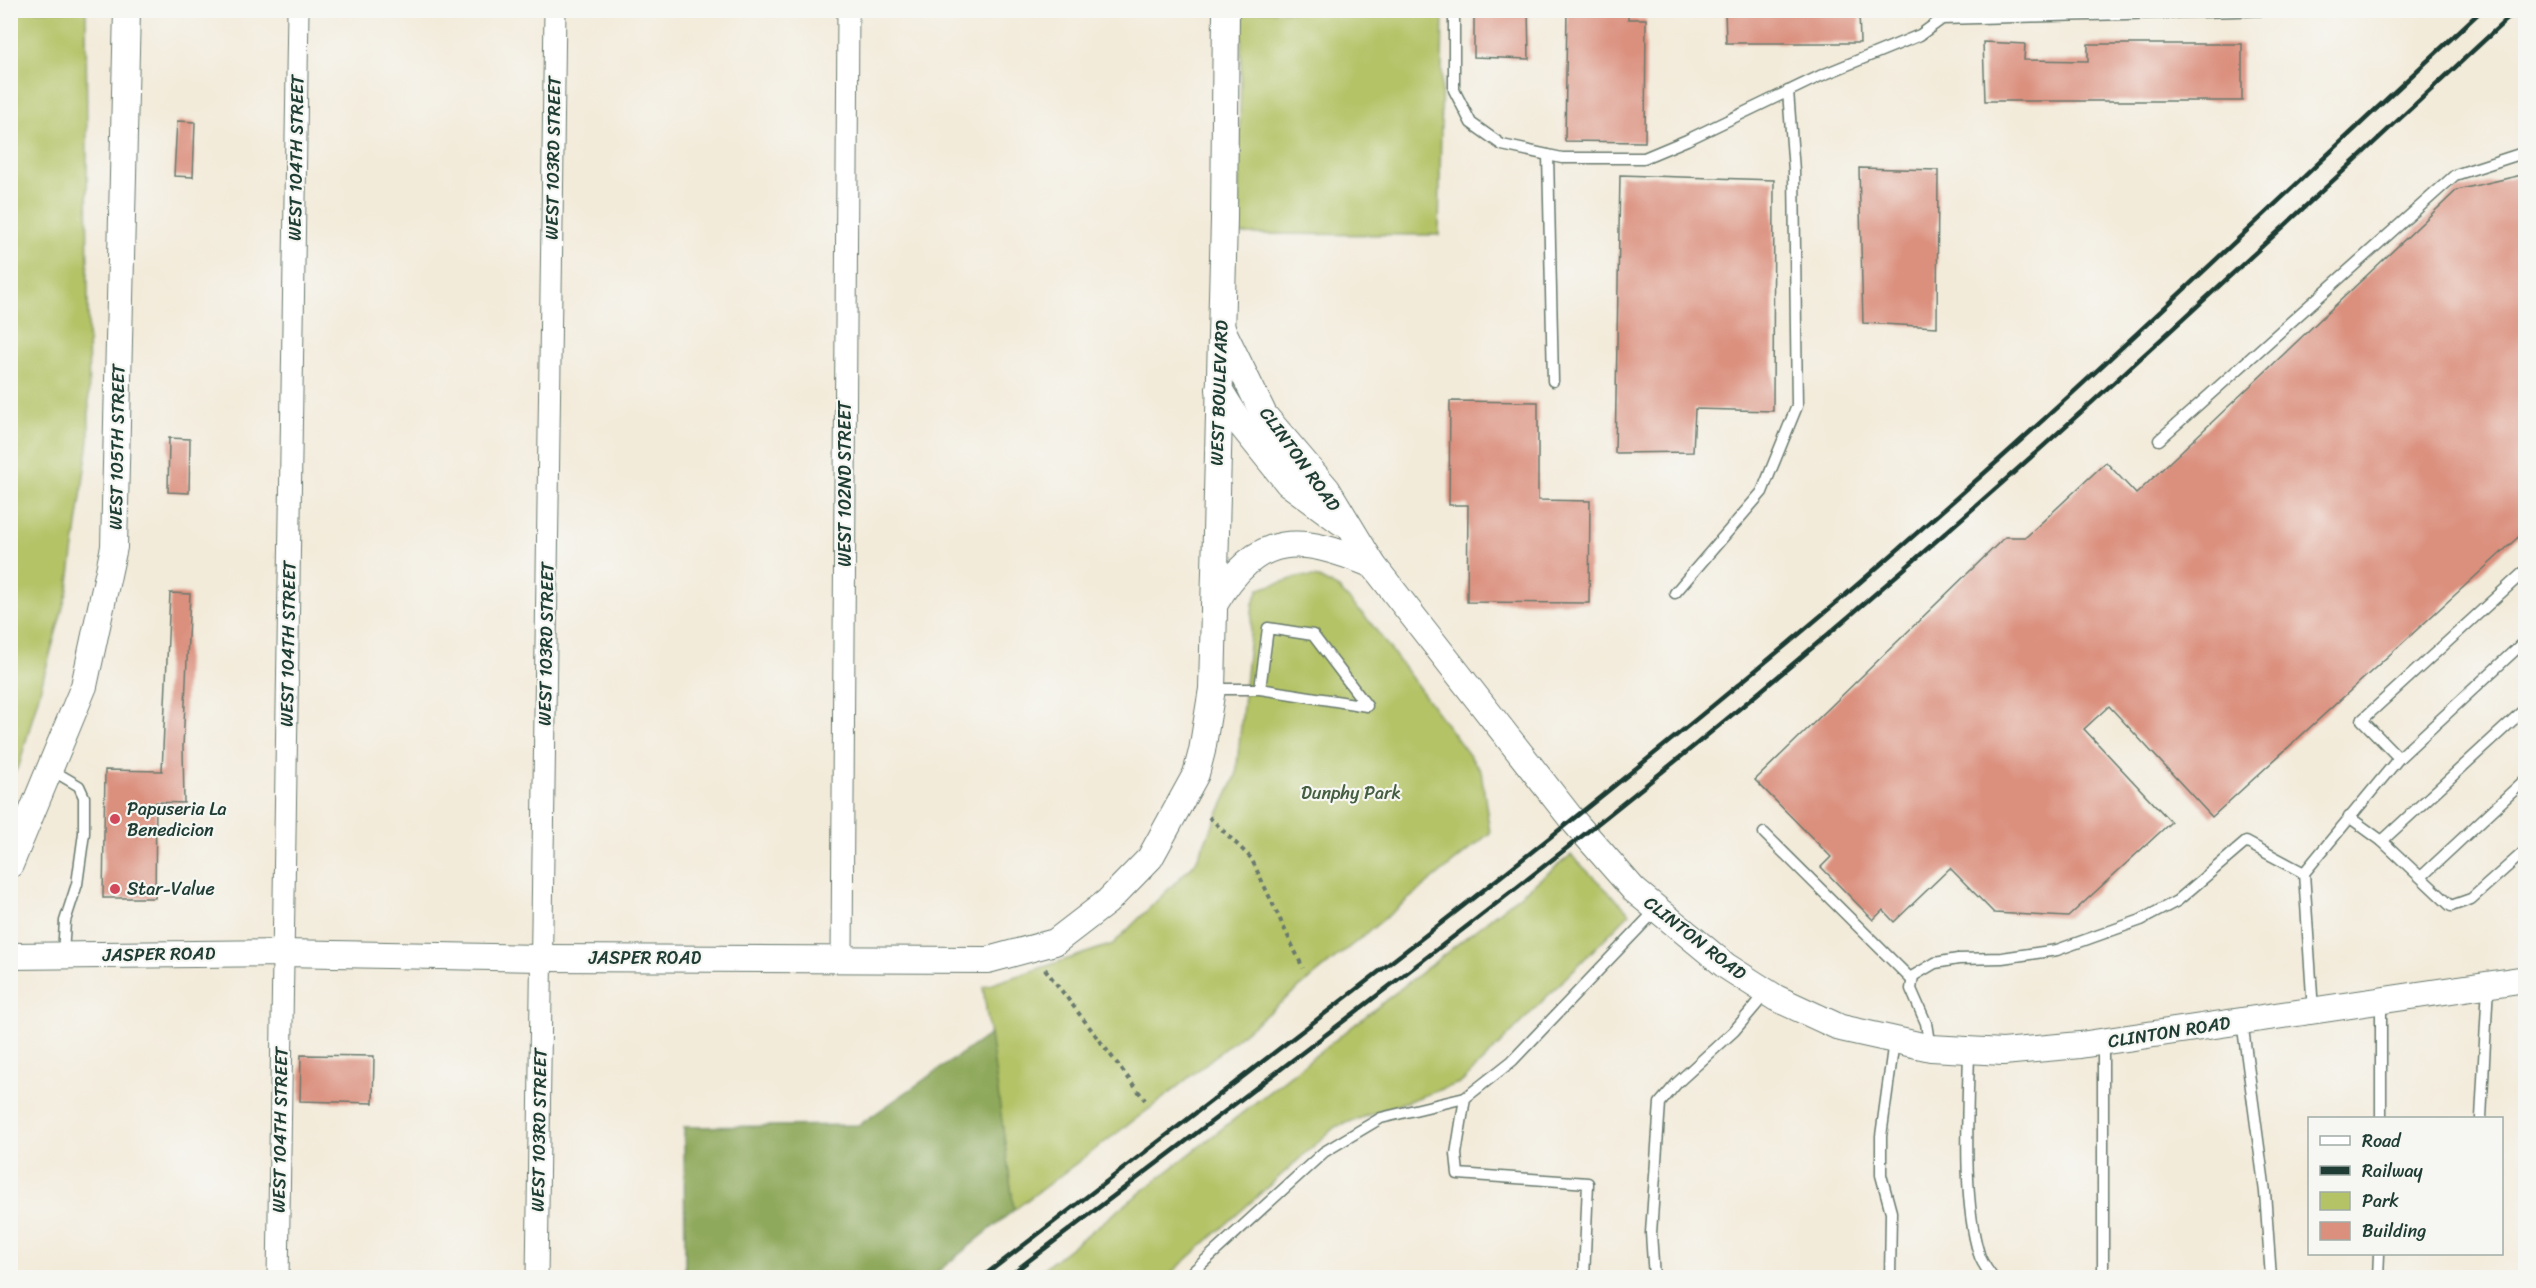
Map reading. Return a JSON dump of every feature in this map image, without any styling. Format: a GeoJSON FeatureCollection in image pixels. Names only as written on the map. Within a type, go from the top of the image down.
{"type":"FeatureCollection","features":[{"type":"Feature","properties":{"kind":"street","name":"WEST 105TH STREET"},"geometry":{"type":"LineString","coordinates":[[10,865],[84,686],[114,547],[127,10]]}},
{"type":"Feature","properties":{"kind":"street","name":"WEST 104TH STREET"},"geometry":{"type":"LineString","coordinates":[[278,1278],[298,10]]}},
{"type":"Feature","properties":{"kind":"street","name":"WEST 103RD STREET"},"geometry":{"type":"LineString","coordinates":[[537,1278],[555,10]]}},
{"type":"Feature","properties":{"kind":"street","name":"WEST 102ND STREET"},"geometry":{"type":"LineString","coordinates":[[842,958],[848,10]]}},
{"type":"Feature","properties":{"kind":"street","name":"WEST BOULEVARD"},"geometry":{"type":"LineString","coordinates":[[1196,774],[1212,689],[1226,10]]}},
{"type":"Feature","properties":{"kind":"street","name":"CLINTON ROAD"},"geometry":{"type":"LineString","coordinates":[[1221,326],[1264,415],[1327,489],[1373,565],[1570,817],[1634,890],[1726,966],[1768,992],[1841,1028],[1930,1048],[2003,1052],[2103,1042],[2526,979]]}},
{"type":"Feature","properties":{"kind":"street","name":"CLINTON ROAD"},"geometry":{"type":"LineString","coordinates":[[1219,389],[1242,426],[1288,483],[1348,527]]}},
{"type":"Feature","properties":{"kind":"street"},"geometry":{"type":"LineString","coordinates":[[1242,426],[1264,415]]}},
{"type":"Feature","properties":{"kind":"street"},"geometry":{"type":"LineString","coordinates":[[1212,608],[1230,578],[1248,561],[1265,551],[1312,543],[1373,565]]}},
{"type":"Feature","properties":{"kind":"street","name":"JASPER ROAD"},"geometry":{"type":"LineString","coordinates":[[10,956],[283,953],[541,958],[988,960],[1055,942],[1107,902],[1150,858],[1196,774]]}},
{"type":"Feature","properties":{"kind":"lane"},"geometry":{"type":"LineString","coordinates":[[1454,10],[1454,90],[1471,123],[1502,145],[1562,158],[1644,158],[1687,140],[1788,91],[1920,35],[1942,20],[2272,10]]}},
{"type":"Feature","properties":{"kind":"lane"},"geometry":{"type":"LineString","coordinates":[[1675,593],[1762,492],[1797,406],[1794,171],[1788,91]]}},
{"type":"Feature","properties":{"kind":"lane"},"geometry":{"type":"LineString","coordinates":[[2159,440],[2455,175],[2526,152]]}},
{"type":"Feature","properties":{"kind":"lane"},"geometry":{"type":"LineString","coordinates":[[1548,155],[1553,381]]}},
{"type":"Feature","properties":{"kind":"lane"},"geometry":{"type":"LineString","coordinates":[[2399,758],[2362,720],[2526,570]]}},
{"type":"Feature","properties":{"kind":"lane"},"geometry":{"type":"LineString","coordinates":[[1212,689],[1260,689],[1367,706],[1313,635],[1268,628],[1260,689]]}},
{"type":"Feature","properties":{"kind":"lane"},"geometry":{"type":"LineString","coordinates":[[2313,1011],[2304,873],[2399,758],[2526,640]]}},
{"type":"Feature","properties":{"kind":"lane"},"geometry":{"type":"LineString","coordinates":[[2382,841],[2526,708]]}},
{"type":"Feature","properties":{"kind":"lane"},"geometry":{"type":"LineString","coordinates":[[50,770],[79,786],[84,797],[84,833],[77,884],[65,921],[63,955]]}},
{"type":"Feature","properties":{"kind":"lane"},"geometry":{"type":"LineString","coordinates":[[2421,877],[2526,779]]}},
{"type":"Feature","properties":{"kind":"lane"},"geometry":{"type":"LineString","coordinates":[[2349,818],[2382,841],[2451,906],[2471,899],[2526,850]]}},
{"type":"Feature","properties":{"kind":"lane"},"geometry":{"type":"LineString","coordinates":[[1764,833],[1912,980]]}},
{"type":"Feature","properties":{"kind":"lane"},"geometry":{"type":"LineString","coordinates":[[1930,1048],[1926,1023],[1911,988],[1913,975],[1922,969],[1935,963],[1958,959],[2002,958],[2057,950],[2141,920],[2176,901],[2246,842],[2304,873]]}},
{"type":"Feature","properties":{"kind":"lane"},"geometry":{"type":"LineString","coordinates":[[1186,1278],[1324,1152],[1381,1118],[1465,1098],[1512,1061],[1657,909]]}},
{"type":"Feature","properties":{"kind":"lane"},"geometry":{"type":"LineString","coordinates":[[2481,1117],[2488,985]]}},
{"type":"Feature","properties":{"kind":"lane"},"geometry":{"type":"LineString","coordinates":[[1654,1278],[1651,1233],[1660,1103],[1677,1083],[1734,1031],[1768,992]]}},
{"type":"Feature","properties":{"kind":"lane"},"geometry":{"type":"LineString","coordinates":[[2381,1000],[2381,1117]]}},
{"type":"Feature","properties":{"kind":"lane"},"geometry":{"type":"LineString","coordinates":[[2242,1021],[2265,1192],[2271,1278]]}},
{"type":"Feature","properties":{"kind":"lane"},"geometry":{"type":"LineString","coordinates":[[1890,1278],[1891,1212],[1881,1175],[1881,1137],[1894,1041]]}},
{"type":"Feature","properties":{"kind":"lane"},"geometry":{"type":"LineString","coordinates":[[2103,1042],[2103,1278]]}},
{"type":"Feature","properties":{"kind":"lane"},"geometry":{"type":"LineString","coordinates":[[1969,1050],[1968,1119],[1973,1228],[1979,1256],[1993,1278]]}},
{"type":"Feature","properties":{"kind":"lane"},"geometry":{"type":"LineString","coordinates":[[1465,1098],[1456,1154],[1458,1174],[1588,1183],[1584,1278]]}},
{"type":"Feature","properties":{"kind":"lane"},"geometry":{"type":"LineString","coordinates":[[2378,1278],[2379,1255]]}},
{"type":"Feature","properties":{"kind":"path"},"geometry":{"type":"LineString","coordinates":[[1209,818],[1251,858],[1303,968]]}},
{"type":"Feature","properties":{"kind":"path"},"geometry":{"type":"LineString","coordinates":[[1045,969],[1145,1100]]}},
{"type":"Feature","properties":{"kind":"green space"},"geometry":{"type":"Polygon","coordinates":[[[11,10],[86,11],[89,440],[68,589],[20,763],[11,779],[11,10]]]}},
{"type":"Feature","properties":{"kind":"green space"},"geometry":{"type":"Polygon","coordinates":[[[1242,11],[1443,11],[1439,235],[1238,234],[1242,11]]]}},
{"type":"Feature","properties":{"kind":"green space","name":"Dunphy Park"},"geometry":{"type":"Polygon","coordinates":[[[1302,576],[1319,578],[1339,589],[1370,622],[1481,771],[1490,833],[1161,1100],[1014,1210],[983,987],[1113,944],[1195,863],[1236,776],[1253,604],[1259,589],[1302,576]]]}},
{"type":"Feature","properties":{"kind":"green space"},"geometry":{"type":"Polygon","coordinates":[[[1571,855],[1630,913],[1462,1082],[1335,1127],[1167,1277],[1033,1277],[1571,855]]]}},
{"type":"Feature","properties":{"kind":"green space"},"geometry":{"type":"Polygon","coordinates":[[[990,1034],[1014,1210],[931,1277],[685,1277],[684,1127],[859,1125],[990,1034]]]}},
{"type":"Feature","properties":{"kind":"building"},"geometry":{"type":"Polygon","coordinates":[[[1474,10],[1528,10],[1529,59],[1474,57],[1474,10]]]}},
{"type":"Feature","properties":{"kind":"building"},"geometry":{"type":"Polygon","coordinates":[[[1567,10],[1628,10],[1628,19],[1646,19],[1645,142],[1565,141],[1567,10]]]}},
{"type":"Feature","properties":{"kind":"building"},"geometry":{"type":"Polygon","coordinates":[[[1725,10],[1859,10],[1860,43],[1726,43],[1725,10]]]}},
{"type":"Feature","properties":{"kind":"building"},"geometry":{"type":"Polygon","coordinates":[[[1983,42],[2025,44],[2024,60],[2088,61],[2088,44],[2242,44],[2242,101],[1985,101],[1983,42]]]}},
{"type":"Feature","properties":{"kind":"building"},"geometry":{"type":"Polygon","coordinates":[[[177,121],[195,122],[193,177],[174,176],[177,121]]]}},
{"type":"Feature","properties":{"kind":"building"},"geometry":{"type":"Polygon","coordinates":[[[1859,168],[1938,170],[1937,327],[1863,323],[1859,168]]]}},
{"type":"Feature","properties":{"kind":"building"},"geometry":{"type":"Polygon","coordinates":[[[2526,174],[2526,530],[2212,817],[2109,706],[2084,729],[2171,822],[2068,917],[1994,913],[1950,868],[1894,922],[1883,910],[1873,920],[1821,867],[1831,857],[1755,780],[2005,537],[2026,537],[2106,462],[2136,494],[2457,190],[2526,174]]]}},
{"type":"Feature","properties":{"kind":"building"},"geometry":{"type":"Polygon","coordinates":[[[1620,175],[1774,180],[1773,411],[1695,409],[1693,452],[1615,453],[1620,175]]]}},
{"type":"Feature","properties":{"kind":"building"},"geometry":{"type":"Polygon","coordinates":[[[1450,401],[1538,402],[1538,500],[1590,501],[1589,603],[1467,602],[1468,505],[1449,505],[1450,401]]]}},
{"type":"Feature","properties":{"kind":"building"},"geometry":{"type":"Polygon","coordinates":[[[169,438],[190,439],[189,493],[168,492],[169,438]]]}},
{"type":"Feature","properties":{"kind":"building"},"geometry":{"type":"Polygon","coordinates":[[[170,593],[190,594],[183,747],[184,803],[156,802],[155,898],[103,898],[105,770],[162,771],[170,593]]]}},
{"type":"Feature","properties":{"kind":"building"},"geometry":{"type":"Polygon","coordinates":[[[301,1055],[374,1056],[373,1103],[300,1101],[301,1055]]]}},
{"type":"Feature","properties":{"kind":"railway"},"geometry":{"type":"LineString","coordinates":[[981,1278],[1504,874],[1811,624],[2067,398],[2482,10]]}},
{"type":"Feature","properties":{"kind":"railway"},"geometry":{"type":"LineString","coordinates":[[1006,1278],[1523,882],[1726,720],[1914,560],[2089,405],[2517,10]]}},
{"type":"Feature","properties":{"kind":"place","name":"Papuseria La Benedicion"},"geometry":{"type":"Point","coordinates":[115,819]}},
{"type":"Feature","properties":{"kind":"place","name":"Star-Value"},"geometry":{"type":"Point","coordinates":[115,889]}}]}
